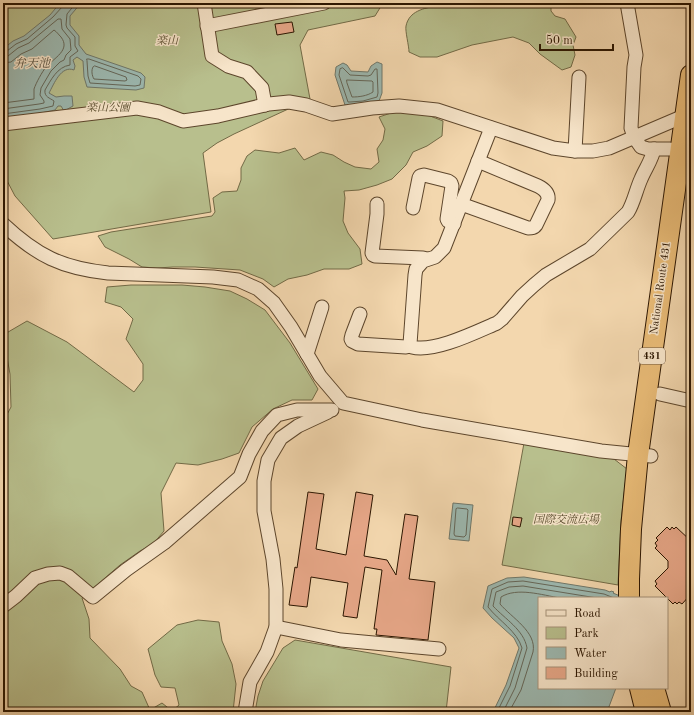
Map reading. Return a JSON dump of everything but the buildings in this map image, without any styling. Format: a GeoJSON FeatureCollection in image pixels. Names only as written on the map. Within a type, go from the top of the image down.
{"type":"FeatureCollection","features":[{"type":"Feature","properties":{"kind":"highway","name":"National Route 431"},"geometry":{"type":"LineString","coordinates":[[642,597],[641,578],[645,456],[688,114],[691,75]]}},
{"type":"Feature","properties":{"kind":"highway","name":"National Route 431"},"geometry":{"type":"LineString","coordinates":[[629,597],[628,579],[631,529],[645,456],[660,394],[691,171]]}},
{"type":"Feature","properties":{"kind":"highway"},"geometry":{"type":"LineString","coordinates":[[640,689],[646,712]]}},
{"type":"Feature","properties":{"kind":"highway"},"geometry":{"type":"LineString","coordinates":[[654,689],[660,712]]}},
{"type":"Feature","properties":{"kind":"street"},"geometry":{"type":"LineString","coordinates":[[204,3],[212,56],[228,66],[247,72],[262,88],[264,105]]}},
{"type":"Feature","properties":{"kind":"street"},"geometry":{"type":"LineString","coordinates":[[207,26],[324,3]]}},
{"type":"Feature","properties":{"kind":"street"},"geometry":{"type":"LineString","coordinates":[[627,3],[636,55],[631,128],[634,137],[641,147],[670,149]]}},
{"type":"Feature","properties":{"kind":"street"},"geometry":{"type":"LineString","coordinates":[[574,151],[579,77]]}},
{"type":"Feature","properties":{"kind":"street"},"geometry":{"type":"LineString","coordinates":[[3,124],[137,108],[159,112],[183,121],[218,116],[264,105],[289,102],[306,105],[332,114],[372,108],[399,106],[437,110],[554,148],[574,151],[593,151],[609,148],[688,114]]}},
{"type":"Feature","properties":{"kind":"street"},"geometry":{"type":"LineString","coordinates":[[411,346],[416,269],[423,261],[435,257],[444,248],[491,128]]}},
{"type":"Feature","properties":{"kind":"street"},"geometry":{"type":"LineString","coordinates":[[360,314],[352,335],[352,342],[358,344],[411,346],[418,348],[433,347],[443,344],[497,322],[502,319],[522,296],[546,275],[590,249],[628,212],[631,208],[640,180],[654,149]]}},
{"type":"Feature","properties":{"kind":"street"},"geometry":{"type":"LineString","coordinates":[[462,204],[528,228],[532,228],[536,225],[548,200],[545,190],[538,186],[478,162]]}},
{"type":"Feature","properties":{"kind":"street"},"geometry":{"type":"LineString","coordinates":[[413,208],[420,176],[424,175],[448,181],[452,186],[447,219],[454,224]]}},
{"type":"Feature","properties":{"kind":"street"},"geometry":{"type":"LineString","coordinates":[[378,204],[373,255],[427,259]]}},
{"type":"Feature","properties":{"kind":"street"},"geometry":{"type":"LineString","coordinates":[[3,224],[18,238],[46,257],[78,268],[108,273],[213,276],[238,280],[258,289],[274,303],[291,326],[337,406]]}},
{"type":"Feature","properties":{"kind":"street"},"geometry":{"type":"LineString","coordinates":[[307,354],[322,307]]}},
{"type":"Feature","properties":{"kind":"street"},"geometry":{"type":"LineString","coordinates":[[660,394],[691,401]]}},
{"type":"Feature","properties":{"kind":"street"},"geometry":{"type":"LineString","coordinates":[[3,606],[35,578],[48,574],[60,573],[68,576],[93,597],[126,570],[164,543],[240,477],[249,454],[262,431],[277,415],[297,410],[337,406],[602,451],[645,456]]}},
{"type":"Feature","properties":{"kind":"street"},"geometry":{"type":"LineString","coordinates":[[245,712],[250,682],[267,652],[276,627],[276,589],[273,559],[264,511],[264,481],[268,460],[281,438],[298,426],[337,406]]}},
{"type":"Feature","properties":{"kind":"street"},"geometry":{"type":"LineString","coordinates":[[276,627],[341,640],[440,649]]}},
{"type":"Feature","properties":{"kind":"green space","name":"楽山公園"},"geometry":{"type":"Polygon","coordinates":[[[3,3],[383,3],[375,16],[308,30],[300,45],[310,99],[234,134],[217,143],[203,153],[211,212],[53,239],[15,196],[3,173],[3,3]]]}},
{"type":"Feature","properties":{"kind":"green space"},"geometry":{"type":"Polygon","coordinates":[[[439,3],[551,3],[551,11],[555,16],[565,19],[576,37],[573,45],[575,55],[571,67],[562,70],[540,54],[529,43],[513,37],[472,45],[437,57],[420,57],[409,52],[406,26],[410,17],[418,11],[437,6],[439,3]]]}},
{"type":"Feature","properties":{"kind":"green space"},"geometry":{"type":"Polygon","coordinates":[[[394,112],[425,114],[443,121],[442,136],[427,146],[413,152],[406,165],[392,179],[359,190],[344,191],[345,198],[343,221],[348,233],[360,249],[362,264],[349,269],[324,269],[307,275],[288,279],[274,287],[263,279],[240,270],[195,267],[142,267],[105,247],[98,236],[111,232],[212,216],[215,212],[213,198],[222,192],[237,191],[241,180],[241,168],[247,156],[255,150],[279,153],[295,148],[304,160],[321,152],[333,155],[355,167],[371,169],[379,162],[377,149],[383,140],[385,129],[379,117],[394,112]]]}},
{"type":"Feature","properties":{"kind":"green space"},"geometry":{"type":"Polygon","coordinates":[[[131,285],[182,285],[205,287],[230,291],[247,299],[265,310],[290,343],[318,389],[312,400],[292,400],[273,409],[252,427],[239,453],[198,465],[176,463],[161,493],[164,531],[153,544],[120,565],[82,598],[89,619],[90,638],[120,669],[131,686],[142,692],[150,710],[162,703],[172,711],[179,705],[175,688],[161,687],[155,675],[148,649],[177,625],[198,620],[219,622],[222,641],[232,664],[236,684],[233,712],[3,712],[3,422],[11,407],[10,374],[3,335],[27,321],[67,342],[134,392],[143,380],[143,364],[126,339],[133,319],[121,307],[105,302],[107,287],[131,285]]]}},
{"type":"Feature","properties":{"kind":"green space","name":"国際交流広場"},"geometry":{"type":"Polygon","coordinates":[[[524,443],[614,459],[627,469],[621,521],[618,585],[502,565],[524,443]]]}},
{"type":"Feature","properties":{"kind":"green space"},"geometry":{"type":"Polygon","coordinates":[[[295,640],[451,667],[446,712],[255,712],[263,681],[283,648],[295,640]]]}},
{"type":"Feature","properties":{"kind":"water","name":"弁天池"},"geometry":{"type":"Polygon","coordinates":[[[60,3],[81,3],[70,16],[70,25],[79,36],[79,45],[86,54],[141,73],[145,77],[144,88],[136,90],[87,87],[84,77],[83,61],[77,57],[73,60],[75,66],[74,70],[65,70],[58,76],[49,93],[56,97],[72,96],[73,106],[64,111],[61,106],[58,106],[55,110],[3,119],[3,49],[13,41],[24,36],[50,15],[60,3]]]}},
{"type":"Feature","properties":{"kind":"water"},"geometry":{"type":"Polygon","coordinates":[[[377,62],[382,64],[382,93],[379,101],[349,106],[345,105],[335,75],[336,67],[343,63],[347,65],[351,71],[368,72],[371,66],[377,62]]]}},
{"type":"Feature","properties":{"kind":"water"},"geometry":{"type":"Polygon","coordinates":[[[453,503],[473,505],[469,541],[449,539],[453,503]]]}},
{"type":"Feature","properties":{"kind":"water"},"geometry":{"type":"Polygon","coordinates":[[[524,577],[611,591],[620,596],[538,597],[538,689],[616,689],[607,712],[493,712],[506,685],[519,648],[514,638],[483,608],[488,586],[507,578],[524,577]]]}},
{"type":"Feature","properties":{"kind":"park label","name":"楽山"},"geometry":{"type":"Point","coordinates":[167,41]}}]}
